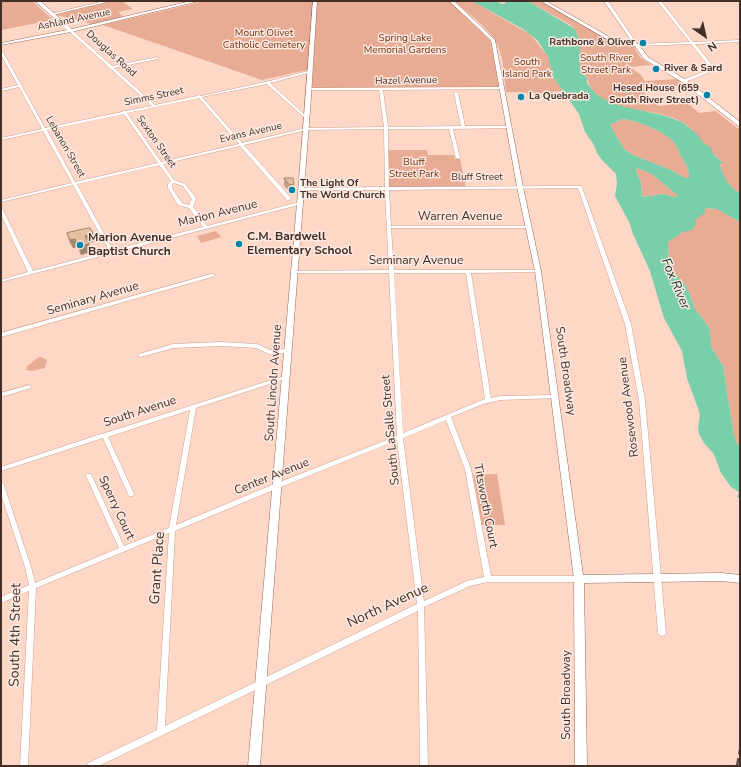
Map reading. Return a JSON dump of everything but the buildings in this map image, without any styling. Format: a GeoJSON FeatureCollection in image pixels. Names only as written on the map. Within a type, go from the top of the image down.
{"type":"FeatureCollection","features":[{"type":"Feature","properties":{"kind":"street","name":"Douglas Road"},"geometry":{"type":"LineString","coordinates":[[37,1],[154,106]]}},
{"type":"Feature","properties":{"kind":"street"},"geometry":{"type":"LineString","coordinates":[[52,14],[109,1]]}},
{"type":"Feature","properties":{"kind":"street","name":"Ashland Avenue"},"geometry":{"type":"LineString","coordinates":[[1,44],[71,30],[197,1]]}},
{"type":"Feature","properties":{"kind":"street","name":"South Lincoln Avenue"},"geometry":{"type":"LineString","coordinates":[[254,766],[302,189],[315,1]]}},
{"type":"Feature","properties":{"kind":"street","name":"South Broadway"},"geometry":{"type":"LineString","coordinates":[[452,1],[494,40],[520,187],[530,227],[538,270],[579,579],[581,766]]}},
{"type":"Feature","properties":{"kind":"street"},"geometry":{"type":"LineString","coordinates":[[543,1],[619,44],[636,45],[740,41]]}},
{"type":"Feature","properties":{"kind":"street"},"geometry":{"type":"LineString","coordinates":[[606,1],[646,58],[684,81],[740,125]]}},
{"type":"Feature","properties":{"kind":"street"},"geometry":{"type":"LineString","coordinates":[[659,1],[710,65],[708,72],[684,81]]}},
{"type":"Feature","properties":{"kind":"street","name":"Lebanon Street"},"geometry":{"type":"LineString","coordinates":[[1,52],[112,252]]}},
{"type":"Feature","properties":{"kind":"street"},"geometry":{"type":"LineString","coordinates":[[112,67],[157,58]]}},
{"type":"Feature","properties":{"kind":"street","name":"Simms Street"},"geometry":{"type":"LineString","coordinates":[[1,139],[267,82],[311,71]]}},
{"type":"Feature","properties":{"kind":"street"},"geometry":{"type":"LineString","coordinates":[[267,82],[306,118]]}},
{"type":"Feature","properties":{"kind":"street"},"geometry":{"type":"LineString","coordinates":[[1,90],[19,86]]}},
{"type":"Feature","properties":{"kind":"street","name":"Hazel Avenue"},"geometry":{"type":"LineString","coordinates":[[309,89],[382,91],[503,88]]}},
{"type":"Feature","properties":{"kind":"street","name":"South LaSalle Street"},"geometry":{"type":"LineString","coordinates":[[382,91],[386,128],[387,188],[400,437],[421,606],[424,766]]}},
{"type":"Feature","properties":{"kind":"street"},"geometry":{"type":"LineString","coordinates":[[456,93],[463,128]]}},
{"type":"Feature","properties":{"kind":"street"},"geometry":{"type":"LineString","coordinates":[[199,96],[289,199]]}},
{"type":"Feature","properties":{"kind":"street","name":"Sexton Street"},"geometry":{"type":"LineString","coordinates":[[124,112],[173,181],[184,185],[194,199],[191,207]]}},
{"type":"Feature","properties":{"kind":"street","name":"Evans Avenue"},"geometry":{"type":"LineString","coordinates":[[1,201],[306,129],[510,127]]}},
{"type":"Feature","properties":{"kind":"street"},"geometry":{"type":"LineString","coordinates":[[451,128],[458,158]]}},
{"type":"Feature","properties":{"kind":"street","name":"Sexton Street"},"geometry":{"type":"LineString","coordinates":[[173,181],[170,184],[170,188],[180,204],[191,207],[205,227]]}},
{"type":"Feature","properties":{"kind":"street","name":"Bluff Street"},"geometry":{"type":"LineString","coordinates":[[302,189],[580,187]]}},
{"type":"Feature","properties":{"kind":"street","name":"Rosewood Avenue"},"geometry":{"type":"LineString","coordinates":[[580,187],[628,324],[632,342],[642,400],[662,633]]}},
{"type":"Feature","properties":{"kind":"street","name":"Marion Avenue"},"geometry":{"type":"LineString","coordinates":[[1,281],[300,203]]}},
{"type":"Feature","properties":{"kind":"street"},"geometry":{"type":"LineString","coordinates":[[1,210],[31,273]]}},
{"type":"Feature","properties":{"kind":"street","name":"Warren Avenue"},"geometry":{"type":"LineString","coordinates":[[390,227],[530,227]]}},
{"type":"Feature","properties":{"kind":"street","name":"Seminary Avenue"},"geometry":{"type":"LineString","coordinates":[[294,272],[538,270]]}},
{"type":"Feature","properties":{"kind":"street"},"geometry":{"type":"LineString","coordinates":[[468,271],[488,400]]}},
{"type":"Feature","properties":{"kind":"street","name":"Seminary Avenue"},"geometry":{"type":"LineString","coordinates":[[1,335],[213,275]]}},
{"type":"Feature","properties":{"kind":"street"},"geometry":{"type":"LineString","coordinates":[[141,355],[173,346],[221,344],[257,346],[269,352],[288,352]]}},
{"type":"Feature","properties":{"kind":"street","name":"South Avenue"},"geometry":{"type":"LineString","coordinates":[[1,469],[286,377]]}},
{"type":"Feature","properties":{"kind":"street"},"geometry":{"type":"LineString","coordinates":[[1,395],[29,387]]}},
{"type":"Feature","properties":{"kind":"street","name":"Center Avenue"},"geometry":{"type":"LineString","coordinates":[[1,600],[488,400],[555,397]]}},
{"type":"Feature","properties":{"kind":"street","name":"Grant Place"},"geometry":{"type":"LineString","coordinates":[[161,732],[172,530],[194,406]]}},
{"type":"Feature","properties":{"kind":"street","name":"Titsworth Court"},"geometry":{"type":"LineString","coordinates":[[448,417],[468,469],[488,579]]}},
{"type":"Feature","properties":{"kind":"street","name":"Sperry Court"},"geometry":{"type":"LineString","coordinates":[[104,435],[131,494]]}},
{"type":"Feature","properties":{"kind":"street","name":"Sperry Court"},"geometry":{"type":"LineString","coordinates":[[89,476],[122,550]]}},
{"type":"Feature","properties":{"kind":"street","name":"South 4th Street"},"geometry":{"type":"LineString","coordinates":[[1,485],[28,567],[33,587],[24,766]]}},
{"type":"Feature","properties":{"kind":"street","name":"North Avenue"},"geometry":{"type":"LineString","coordinates":[[722,577],[740,573]]}},
{"type":"Feature","properties":{"kind":"street","name":"North Avenue"},"geometry":{"type":"LineString","coordinates":[[91,766],[469,583],[488,579],[657,577],[722,577],[740,579]]}},
{"type":"Feature","properties":{"kind":"green space"},"geometry":{"type":"Polygon","coordinates":[[[1,1],[32,1],[53,20],[1,30],[1,1]]]}},
{"type":"Feature","properties":{"kind":"green space"},"geometry":{"type":"Polygon","coordinates":[[[109,1],[122,1],[133,9],[118,12],[125,18],[96,25],[52,14],[109,1]]]}},
{"type":"Feature","properties":{"kind":"green space","name":"Mount Olivet Catholic Cemetery"},"geometry":{"type":"Polygon","coordinates":[[[205,1],[312,1],[307,70],[262,80],[103,25],[205,1]]]}},
{"type":"Feature","properties":{"kind":"green space","name":"Spring Lake Memorial Gardens"},"geometry":{"type":"Polygon","coordinates":[[[317,1],[449,1],[490,40],[499,87],[312,88],[317,1]]]}},
{"type":"Feature","properties":{"kind":"green space","name":"South Island Park"},"geometry":{"type":"Polygon","coordinates":[[[454,1],[472,1],[531,35],[548,57],[553,77],[563,91],[540,93],[506,92],[502,57],[495,40],[484,27],[454,1]]]}},
{"type":"Feature","properties":{"kind":"green space","name":"South River Street Park"},"geometry":{"type":"Polygon","coordinates":[[[528,1],[540,1],[612,42],[634,47],[640,57],[651,65],[630,67],[641,75],[645,81],[676,79],[685,85],[642,91],[659,106],[686,102],[699,113],[715,111],[740,130],[740,193],[729,184],[723,175],[721,170],[721,161],[705,146],[688,126],[672,117],[616,105],[606,101],[596,94],[581,70],[577,43],[579,40],[575,29],[569,24],[528,1]]]}},
{"type":"Feature","properties":{"kind":"green space"},"geometry":{"type":"Polygon","coordinates":[[[622,119],[651,127],[671,140],[676,146],[686,165],[689,178],[685,178],[671,170],[633,155],[624,149],[610,125],[622,119]]]}},
{"type":"Feature","properties":{"kind":"green space","name":"Bluff Street Park"},"geometry":{"type":"Polygon","coordinates":[[[386,150],[427,150],[428,155],[454,155],[455,159],[460,159],[466,187],[387,188],[386,150]]]}},
{"type":"Feature","properties":{"kind":"green space"},"geometry":{"type":"Polygon","coordinates":[[[637,168],[652,174],[678,196],[674,197],[664,194],[642,197],[641,182],[636,171],[637,168]]]}},
{"type":"Feature","properties":{"kind":"green space"},"geometry":{"type":"Polygon","coordinates":[[[704,208],[717,209],[740,222],[740,450],[734,436],[723,366],[712,348],[709,327],[695,309],[687,287],[669,266],[668,242],[683,232],[704,208]]]}},
{"type":"Feature","properties":{"kind":"green space"},"geometry":{"type":"Polygon","coordinates":[[[216,231],[221,237],[201,243],[197,236],[216,231]]]}},
{"type":"Feature","properties":{"kind":"green space"},"geometry":{"type":"Polygon","coordinates":[[[41,357],[47,360],[45,368],[32,371],[26,370],[27,366],[37,358],[41,357]]]}},
{"type":"Feature","properties":{"kind":"green space"},"geometry":{"type":"Polygon","coordinates":[[[497,474],[505,525],[482,525],[473,475],[497,474]]]}},
{"type":"Feature","properties":{"kind":"water","name":"Fox River"},"geometry":{"type":"Polygon","coordinates":[[[472,1],[495,1],[502,4],[506,3],[504,1],[528,1],[575,29],[579,40],[577,43],[581,45],[579,47],[581,70],[587,78],[587,83],[596,94],[609,102],[621,106],[666,116],[682,122],[698,135],[703,143],[711,148],[714,155],[722,162],[720,165],[727,181],[736,191],[740,193],[740,222],[717,209],[705,208],[705,213],[696,219],[696,224],[692,230],[683,232],[668,242],[669,266],[687,287],[695,309],[709,327],[712,348],[723,366],[734,436],[740,450],[740,499],[737,497],[739,492],[731,487],[721,473],[714,454],[704,443],[699,434],[698,428],[700,414],[687,378],[682,351],[664,318],[650,271],[629,222],[615,196],[617,184],[616,174],[597,153],[594,145],[585,132],[579,114],[553,77],[548,57],[538,41],[521,28],[472,1]],[[622,119],[610,125],[624,149],[633,155],[671,170],[685,178],[689,178],[686,165],[676,146],[671,140],[651,127],[622,119]],[[637,168],[636,171],[641,182],[642,197],[664,194],[674,197],[678,196],[652,174],[637,168]]]}},
{"type":"Feature","properties":{"kind":"railway"},"geometry":{"type":"LineString","coordinates":[[737,766],[740,750]]}},
{"type":"Feature","properties":{"kind":"place","name":"Rathbone & Oliver"},"geometry":{"type":"Point","coordinates":[643,43]}},
{"type":"Feature","properties":{"kind":"place","name":"River & Sard"},"geometry":{"type":"Point","coordinates":[656,69]}},
{"type":"Feature","properties":{"kind":"place","name":"Hesed House (659 South River Street)"},"geometry":{"type":"Point","coordinates":[707,95]}},
{"type":"Feature","properties":{"kind":"place","name":"La Quebrada"},"geometry":{"type":"Point","coordinates":[521,97]}},
{"type":"Feature","properties":{"kind":"place","name":"The Light Of The World Church"},"geometry":{"type":"Point","coordinates":[292,190]}},
{"type":"Feature","properties":{"kind":"place","name":"C.M. Bardwell Elementary School"},"geometry":{"type":"Point","coordinates":[239,244]}},
{"type":"Feature","properties":{"kind":"place","name":"Marion Avenue Baptist Church"},"geometry":{"type":"Point","coordinates":[80,245]}}]}
